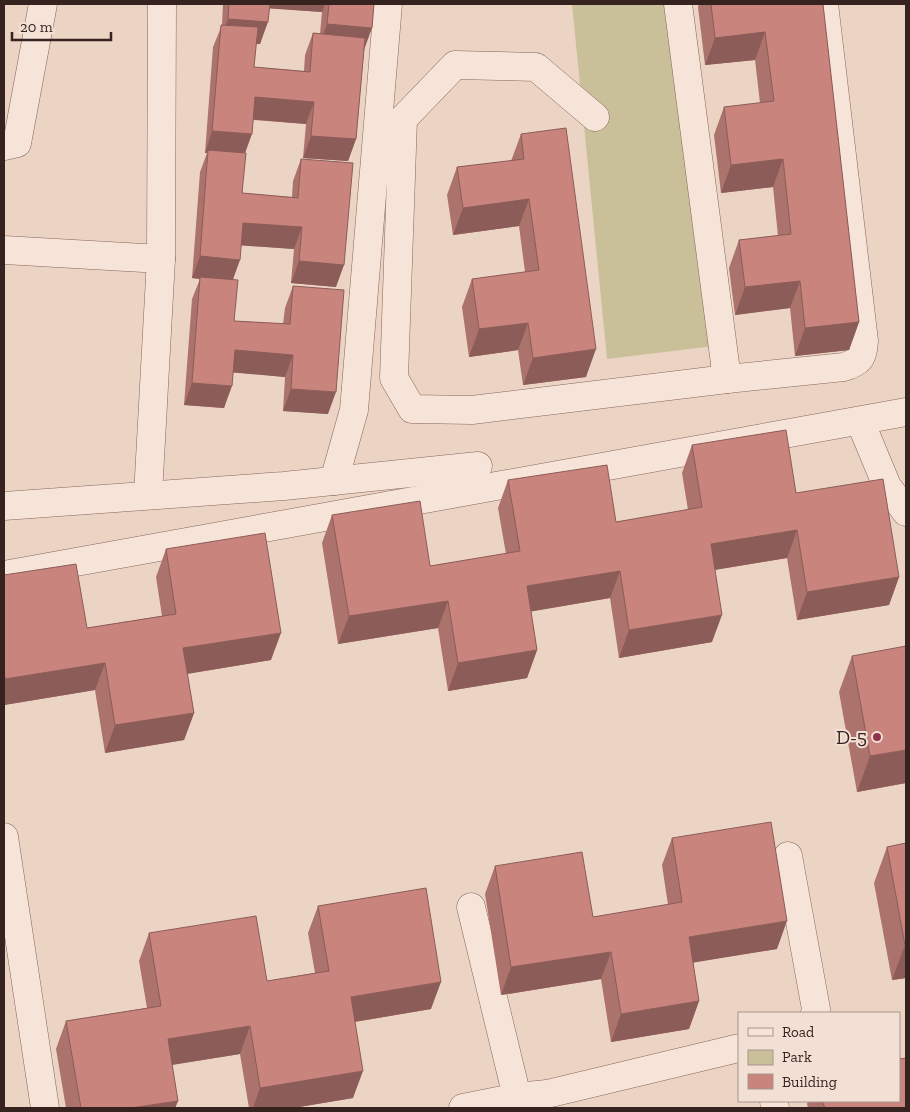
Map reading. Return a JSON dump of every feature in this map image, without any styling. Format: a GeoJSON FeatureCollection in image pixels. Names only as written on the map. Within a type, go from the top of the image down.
{"type":"FeatureCollection","features":[{"type":"Feature","properties":{"kind":"street"},"geometry":{"type":"LineString","coordinates":[[4,146],[17,143],[43,4]]}},
{"type":"Feature","properties":{"kind":"street"},"geometry":{"type":"LineString","coordinates":[[148,496],[161,259],[162,4]]}},
{"type":"Feature","properties":{"kind":"street"},"geometry":{"type":"LineString","coordinates":[[334,481],[354,410],[388,4]]}},
{"type":"Feature","properties":{"kind":"street"},"geometry":{"type":"LineString","coordinates":[[678,4],[727,379]]}},
{"type":"Feature","properties":{"kind":"street"},"geometry":{"type":"LineString","coordinates":[[595,117],[536,67],[455,65],[403,119],[394,378],[412,409],[472,410],[727,379],[844,368],[857,363],[863,354],[864,341],[824,4]]}},
{"type":"Feature","properties":{"kind":"street"},"geometry":{"type":"LineString","coordinates":[[4,250],[161,259]]}},
{"type":"Feature","properties":{"kind":"street"},"geometry":{"type":"LineString","coordinates":[[4,575],[906,412]]}},
{"type":"Feature","properties":{"kind":"street"},"geometry":{"type":"LineString","coordinates":[[860,421],[887,486],[906,512]]}},
{"type":"Feature","properties":{"kind":"street"},"geometry":{"type":"LineString","coordinates":[[4,506],[284,486],[478,466]]}},
{"type":"Feature","properties":{"kind":"street"},"geometry":{"type":"LineString","coordinates":[[4,838],[45,1108]]}},
{"type":"Feature","properties":{"kind":"street"},"geometry":{"type":"LineString","coordinates":[[788,856],[815,1012]]}},
{"type":"Feature","properties":{"kind":"street"},"geometry":{"type":"LineString","coordinates":[[471,907],[517,1097]]}},
{"type":"Feature","properties":{"kind":"street"},"geometry":{"type":"LineString","coordinates":[[462,1108],[517,1097],[549,1101],[738,1048]]}},
{"type":"Feature","properties":{"kind":"green space"},"geometry":{"type":"Polygon","coordinates":[[[572,4],[671,4],[714,346],[607,359],[572,4]]]}},
{"type":"Feature","properties":{"kind":"building"},"geometry":{"type":"Polygon","coordinates":[[[229,4],[270,4],[268,22],[228,19],[229,4]]]}},
{"type":"Feature","properties":{"kind":"building"},"geometry":{"type":"Polygon","coordinates":[[[329,4],[374,4],[372,28],[327,24],[329,4]]]}},
{"type":"Feature","properties":{"kind":"building"},"geometry":{"type":"Polygon","coordinates":[[[711,4],[823,4],[859,322],[805,328],[800,281],[745,287],[739,240],[791,234],[783,159],[731,165],[724,107],[774,101],[765,32],[715,38],[711,4]]]}},
{"type":"Feature","properties":{"kind":"building"},"geometry":{"type":"Polygon","coordinates":[[[221,25],[258,27],[254,67],[310,72],[313,33],[365,38],[356,139],[311,136],[314,102],[255,97],[252,134],[212,131],[221,25]]]}},
{"type":"Feature","properties":{"kind":"building"},"geometry":{"type":"Polygon","coordinates":[[[566,128],[596,349],[533,358],[528,323],[479,329],[472,279],[539,270],[529,199],[463,208],[457,167],[524,159],[521,134],[566,128]]]}},
{"type":"Feature","properties":{"kind":"building"},"geometry":{"type":"Polygon","coordinates":[[[208,150],[246,153],[242,193],[298,198],[301,159],[353,163],[344,265],[299,261],[302,227],[243,223],[240,260],[200,256],[208,150]]]}},
{"type":"Feature","properties":{"kind":"building"},"geometry":{"type":"Polygon","coordinates":[[[200,277],[238,280],[234,321],[290,324],[293,286],[344,290],[336,392],[291,389],[293,355],[235,350],[232,386],[192,383],[200,277]]]}},
{"type":"Feature","properties":{"kind":"building"},"geometry":{"type":"Polygon","coordinates":[[[786,430],[796,493],[883,479],[899,577],[807,592],[797,530],[711,544],[722,615],[629,630],[620,571],[527,586],[537,650],[458,663],[448,601],[349,616],[332,515],[420,501],[430,566],[520,551],[508,480],[607,465],[616,522],[702,507],[692,445],[786,430]]]}},
{"type":"Feature","properties":{"kind":"building"},"geometry":{"type":"Polygon","coordinates":[[[265,533],[281,633],[183,648],[194,713],[115,725],[105,663],[5,679],[4,575],[76,564],[87,628],[176,614],[166,549],[265,533]]]}},
{"type":"Feature","properties":{"kind":"building"},"geometry":{"type":"Polygon","coordinates":[[[906,646],[906,750],[870,756],[852,656],[906,646]]]}},
{"type":"Feature","properties":{"kind":"building"},"geometry":{"type":"Polygon","coordinates":[[[771,822],[787,921],[689,937],[699,1001],[621,1014],[611,952],[511,967],[495,866],[582,852],[593,917],[682,902],[672,838],[771,822]]]}},
{"type":"Feature","properties":{"kind":"building"},"geometry":{"type":"Polygon","coordinates":[[[906,843],[906,944],[905,945],[887,847],[906,843]]]}},
{"type":"Feature","properties":{"kind":"building"},"geometry":{"type":"Polygon","coordinates":[[[426,888],[441,982],[351,997],[363,1071],[260,1088],[250,1026],[168,1039],[178,1101],[131,1108],[81,1108],[66,1021],[161,1006],[149,933],[256,916],[267,981],[329,971],[318,906],[426,888]]]}},
{"type":"Feature","properties":{"kind":"building"},"geometry":{"type":"Polygon","coordinates":[[[906,1058],[906,1108],[825,1108],[822,1102],[900,1102],[900,1059],[906,1058]]]}},
{"type":"Feature","properties":{"kind":"place","name":"D-5"},"geometry":{"type":"Point","coordinates":[877,737]}}]}
